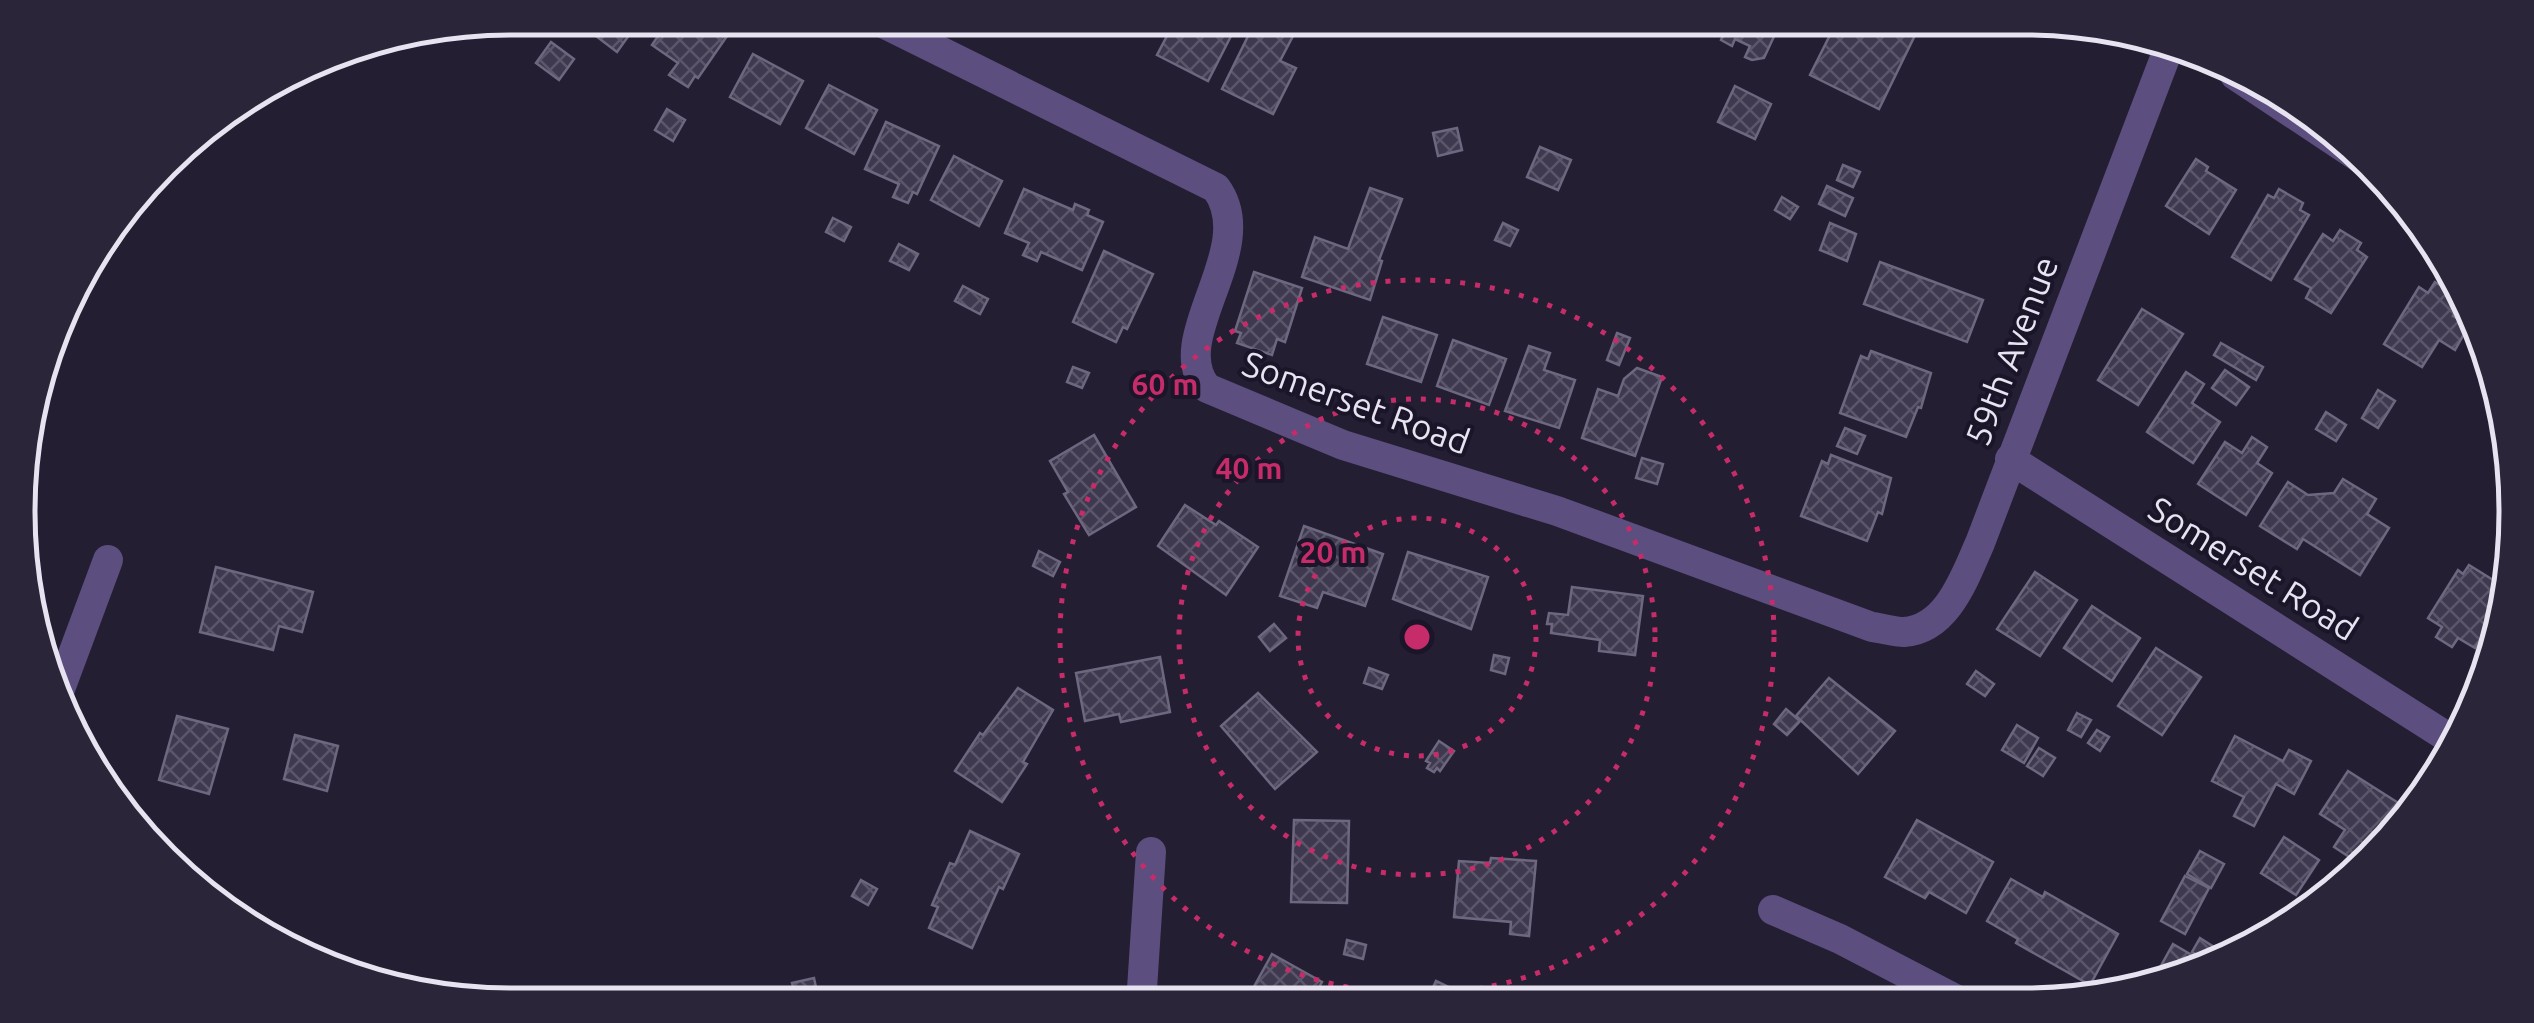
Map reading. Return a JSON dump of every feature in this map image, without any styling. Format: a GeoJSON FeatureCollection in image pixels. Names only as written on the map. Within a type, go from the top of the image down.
{"type":"FeatureCollection","features":[{"type":"Feature","properties":{"kind":"street","name":"Somerset Road"},"geometry":{"type":"LineString","coordinates":[[906,35],[1216,188],[1229,214],[1223,259],[1197,344],[1198,378],[1207,388],[1342,444],[1556,510],[1872,627]]}},
{"type":"Feature","properties":{"kind":"street","name":"59th Avenue"},"geometry":{"type":"LineString","coordinates":[[1872,627],[1904,632],[1924,626],[1942,614],[1958,591],[1980,543],[2165,57]]}},
{"type":"Feature","properties":{"kind":"street","name":"Somerset Road"},"geometry":{"type":"LineString","coordinates":[[2010,460],[2443,735]]}},
{"type":"Feature","properties":{"kind":"street"},"geometry":{"type":"LineString","coordinates":[[65,677],[108,560]]}},
{"type":"Feature","properties":{"kind":"street"},"geometry":{"type":"LineString","coordinates":[[1142,988],[1151,852]]}},
{"type":"Feature","properties":{"kind":"street"},"geometry":{"type":"LineString","coordinates":[[1772,910],[1840,939],[1934,988]]}},
{"type":"Feature","properties":{"kind":"building"},"geometry":{"type":"Polygon","coordinates":[[[595,35],[629,35],[617,52],[595,35]]]}},
{"type":"Feature","properties":{"kind":"building"},"geometry":{"type":"Polygon","coordinates":[[[659,35],[727,36],[688,87],[669,75],[678,63],[652,45],[659,35]]]}},
{"type":"Feature","properties":{"kind":"building"},"geometry":{"type":"Polygon","coordinates":[[[1168,35],[1231,35],[1208,81],[1157,55],[1168,35]]]}},
{"type":"Feature","properties":{"kind":"building"},"geometry":{"type":"Polygon","coordinates":[[[1249,35],[1293,36],[1280,61],[1296,68],[1273,114],[1222,89],[1249,35]]]}},
{"type":"Feature","properties":{"kind":"building"},"geometry":{"type":"Polygon","coordinates":[[[1723,35],[1775,35],[1764,58],[1752,60],[1745,57],[1750,46],[1735,39],[1732,46],[1721,40],[1723,35]]]}},
{"type":"Feature","properties":{"kind":"building"},"geometry":{"type":"Polygon","coordinates":[[[1830,35],[1915,35],[1879,109],[1810,75],[1830,35]]]}},
{"type":"Feature","properties":{"kind":"building"},"geometry":{"type":"Polygon","coordinates":[[[551,42],[574,59],[559,80],[536,63],[551,42]]]}},
{"type":"Feature","properties":{"kind":"building"},"geometry":{"type":"Polygon","coordinates":[[[753,54],[803,81],[780,124],[730,97],[753,54]]]}},
{"type":"Feature","properties":{"kind":"building"},"geometry":{"type":"Polygon","coordinates":[[[829,85],[877,110],[854,154],[806,128],[829,85]]]}},
{"type":"Feature","properties":{"kind":"building"},"geometry":{"type":"Polygon","coordinates":[[[1735,86],[1771,104],[1755,139],[1718,122],[1735,86]]]}},
{"type":"Feature","properties":{"kind":"building"},"geometry":{"type":"Polygon","coordinates":[[[667,109],[685,120],[673,141],[655,130],[667,109]]]}},
{"type":"Feature","properties":{"kind":"building"},"geometry":{"type":"Polygon","coordinates":[[[886,122],[939,146],[917,194],[913,192],[908,203],[893,197],[899,184],[865,169],[886,122]]]}},
{"type":"Feature","properties":{"kind":"building"},"geometry":{"type":"Polygon","coordinates":[[[1457,128],[1462,150],[1438,156],[1433,133],[1457,128]]]}},
{"type":"Feature","properties":{"kind":"building"},"geometry":{"type":"Polygon","coordinates":[[[1540,147],[1571,160],[1558,190],[1527,177],[1540,147]]]}},
{"type":"Feature","properties":{"kind":"building"},"geometry":{"type":"Polygon","coordinates":[[[954,156],[1002,181],[979,226],[931,200],[954,156]]]}},
{"type":"Feature","properties":{"kind":"building"},"geometry":{"type":"Polygon","coordinates":[[[2196,159],[2208,167],[2206,171],[2236,190],[2209,234],[2166,206],[2196,159]]]}},
{"type":"Feature","properties":{"kind":"building"},"geometry":{"type":"Polygon","coordinates":[[[1843,165],[1860,172],[1853,187],[1837,180],[1843,165]]]}},
{"type":"Feature","properties":{"kind":"building"},"geometry":{"type":"Polygon","coordinates":[[[1827,186],[1853,198],[1845,216],[1819,204],[1827,186]]]}},
{"type":"Feature","properties":{"kind":"building"},"geometry":{"type":"Polygon","coordinates":[[[1370,188],[1402,199],[1379,260],[1382,261],[1370,300],[1302,277],[1315,237],[1348,249],[1370,188]]]}},
{"type":"Feature","properties":{"kind":"building"},"geometry":{"type":"Polygon","coordinates":[[[1024,189],[1073,210],[1075,204],[1103,222],[1082,270],[1041,252],[1037,261],[1023,255],[1029,243],[1005,233],[1024,189]]]}},
{"type":"Feature","properties":{"kind":"building"},"geometry":{"type":"Polygon","coordinates":[[[2279,189],[2303,203],[2300,210],[2309,215],[2271,280],[2232,257],[2268,195],[2274,198],[2279,189]]]}},
{"type":"Feature","properties":{"kind":"building"},"geometry":{"type":"Polygon","coordinates":[[[1782,197],[1798,207],[1790,219],[1775,210],[1782,197]]]}},
{"type":"Feature","properties":{"kind":"building"},"geometry":{"type":"Polygon","coordinates":[[[833,218],[851,227],[844,241],[826,232],[833,218]]]}},
{"type":"Feature","properties":{"kind":"building"},"geometry":{"type":"Polygon","coordinates":[[[1503,223],[1518,230],[1510,246],[1495,240],[1503,223]]]}},
{"type":"Feature","properties":{"kind":"building"},"geometry":{"type":"Polygon","coordinates":[[[1830,223],[1856,234],[1847,261],[1820,250],[1830,223]]]}},
{"type":"Feature","properties":{"kind":"building"},"geometry":{"type":"Polygon","coordinates":[[[2340,230],[2361,243],[2357,250],[2367,257],[2331,313],[2306,298],[2311,288],[2295,279],[2323,234],[2333,241],[2340,230]]]}},
{"type":"Feature","properties":{"kind":"building"},"geometry":{"type":"Polygon","coordinates":[[[899,244],[918,254],[909,270],[890,261],[899,244]]]}},
{"type":"Feature","properties":{"kind":"building"},"geometry":{"type":"Polygon","coordinates":[[[1104,251],[1153,274],[1127,329],[1123,327],[1116,342],[1073,322],[1104,251]]]}},
{"type":"Feature","properties":{"kind":"building"},"geometry":{"type":"Polygon","coordinates":[[[1880,262],[1983,300],[1967,342],[1864,304],[1880,262]]]}},
{"type":"Feature","properties":{"kind":"building"},"geometry":{"type":"Polygon","coordinates":[[[1254,272],[1302,288],[1285,342],[1277,339],[1272,355],[1237,343],[1241,333],[1235,331],[1254,272]]]}},
{"type":"Feature","properties":{"kind":"building"},"geometry":{"type":"Polygon","coordinates":[[[2435,282],[2442,286],[2455,312],[2453,316],[2465,333],[2455,350],[2439,340],[2422,367],[2384,344],[2419,287],[2428,293],[2435,282]]]}},
{"type":"Feature","properties":{"kind":"building"},"geometry":{"type":"Polygon","coordinates":[[[963,286],[988,299],[980,314],[955,301],[963,286]]]}},
{"type":"Feature","properties":{"kind":"building"},"geometry":{"type":"Polygon","coordinates":[[[2142,309],[2183,334],[2138,405],[2098,380],[2142,309]]]}},
{"type":"Feature","properties":{"kind":"building"},"geometry":{"type":"Polygon","coordinates":[[[1383,317],[1437,335],[1421,382],[1367,364],[1383,317]]]}},
{"type":"Feature","properties":{"kind":"building"},"geometry":{"type":"Polygon","coordinates":[[[1617,333],[1630,338],[1619,365],[1607,360],[1617,333]]]}},
{"type":"Feature","properties":{"kind":"building"},"geometry":{"type":"Polygon","coordinates":[[[1453,340],[1506,359],[1489,405],[1437,386],[1453,340]]]}},
{"type":"Feature","properties":{"kind":"building"},"geometry":{"type":"Polygon","coordinates":[[[2221,343],[2263,367],[2256,380],[2214,355],[2221,343]]]}},
{"type":"Feature","properties":{"kind":"building"},"geometry":{"type":"Polygon","coordinates":[[[1529,346],[1550,353],[1544,370],[1575,380],[1559,428],[1505,411],[1529,346]]]}},
{"type":"Feature","properties":{"kind":"building"},"geometry":{"type":"Polygon","coordinates":[[[1871,351],[1931,373],[1921,408],[1918,407],[1906,437],[1840,413],[1861,356],[1868,359],[1871,351]]]}},
{"type":"Feature","properties":{"kind":"building"},"geometry":{"type":"Polygon","coordinates":[[[1073,367],[1089,373],[1082,388],[1067,382],[1073,367]]]}},
{"type":"Feature","properties":{"kind":"building"},"geometry":{"type":"Polygon","coordinates":[[[1637,368],[1662,377],[1635,456],[1582,438],[1598,389],[1618,396],[1624,379],[1637,368]]]}},
{"type":"Feature","properties":{"kind":"building"},"geometry":{"type":"Polygon","coordinates":[[[2225,370],[2249,387],[2236,405],[2212,388],[2225,370]]]}},
{"type":"Feature","properties":{"kind":"building"},"geometry":{"type":"Polygon","coordinates":[[[2186,372],[2204,384],[2192,403],[2220,422],[2193,463],[2147,432],[2186,372]]]}},
{"type":"Feature","properties":{"kind":"building"},"geometry":{"type":"Polygon","coordinates":[[[2378,390],[2395,401],[2378,428],[2362,418],[2378,390]]]}},
{"type":"Feature","properties":{"kind":"building"},"geometry":{"type":"Polygon","coordinates":[[[2326,412],[2346,425],[2336,441],[2316,429],[2326,412]]]}},
{"type":"Feature","properties":{"kind":"building"},"geometry":{"type":"Polygon","coordinates":[[[1845,428],[1865,436],[1857,454],[1837,446],[1845,428]]]}},
{"type":"Feature","properties":{"kind":"building"},"geometry":{"type":"Polygon","coordinates":[[[1094,435],[1136,507],[1089,535],[1064,494],[1068,492],[1050,461],[1094,435]]]}},
{"type":"Feature","properties":{"kind":"building"},"geometry":{"type":"Polygon","coordinates":[[[2252,437],[2267,447],[2257,463],[2272,473],[2246,515],[2198,484],[2225,442],[2242,453],[2252,437]]]}},
{"type":"Feature","properties":{"kind":"building"},"geometry":{"type":"Polygon","coordinates":[[[1831,455],[1891,478],[1882,514],[1878,512],[1867,541],[1801,516],[1822,461],[1828,464],[1831,455]]]}},
{"type":"Feature","properties":{"kind":"building"},"geometry":{"type":"Polygon","coordinates":[[[1642,458],[1663,464],[1657,484],[1636,478],[1642,458]]]}},
{"type":"Feature","properties":{"kind":"building"},"geometry":{"type":"Polygon","coordinates":[[[2343,479],[2376,499],[2367,514],[2389,528],[2360,575],[2303,539],[2297,549],[2260,526],[2288,482],[2308,495],[2334,493],[2343,479]]]}},
{"type":"Feature","properties":{"kind":"building"},"geometry":{"type":"Polygon","coordinates":[[[1185,505],[1216,525],[1219,521],[1258,547],[1226,595],[1158,546],[1185,505]]]}},
{"type":"Feature","properties":{"kind":"building"},"geometry":{"type":"Polygon","coordinates":[[[1304,526],[1383,554],[1365,606],[1323,592],[1317,608],[1280,596],[1304,526]]]}},
{"type":"Feature","properties":{"kind":"building"},"geometry":{"type":"Polygon","coordinates":[[[1039,551],[1060,562],[1053,576],[1033,566],[1039,551]]]}},
{"type":"Feature","properties":{"kind":"building"},"geometry":{"type":"Polygon","coordinates":[[[1408,552],[1488,577],[1471,629],[1393,599],[1408,552]]]}},
{"type":"Feature","properties":{"kind":"building"},"geometry":{"type":"Polygon","coordinates":[[[2469,565],[2494,581],[2483,635],[2475,648],[2458,638],[2452,647],[2436,637],[2442,627],[2428,618],[2458,570],[2463,574],[2469,565]]]}},
{"type":"Feature","properties":{"kind":"building"},"geometry":{"type":"Polygon","coordinates":[[[216,567],[313,592],[302,632],[279,626],[273,650],[200,632],[216,567]]]}},
{"type":"Feature","properties":{"kind":"building"},"geometry":{"type":"Polygon","coordinates":[[[2035,572],[2077,600],[2040,656],[1997,629],[2035,572]]]}},
{"type":"Feature","properties":{"kind":"building"},"geometry":{"type":"Polygon","coordinates":[[[1572,587],[1643,596],[1635,655],[1599,651],[1600,640],[1551,633],[1552,624],[1547,624],[1549,613],[1568,615],[1572,587]]]}},
{"type":"Feature","properties":{"kind":"building"},"geometry":{"type":"Polygon","coordinates":[[[2092,606],[2140,638],[2112,681],[2064,648],[2092,606]]]}},
{"type":"Feature","properties":{"kind":"building"},"geometry":{"type":"Polygon","coordinates":[[[1274,624],[1286,638],[1270,651],[1259,637],[1274,624]]]}},
{"type":"Feature","properties":{"kind":"building"},"geometry":{"type":"Polygon","coordinates":[[[2156,648],[2201,677],[2162,735],[2118,706],[2156,648]]]}},
{"type":"Feature","properties":{"kind":"building"},"geometry":{"type":"Polygon","coordinates":[[[1494,655],[1509,658],[1505,674],[1491,670],[1494,655]]]}},
{"type":"Feature","properties":{"kind":"building"},"geometry":{"type":"Polygon","coordinates":[[[1160,657],[1170,712],[1121,722],[1119,714],[1085,721],[1076,673],[1160,657]]]}},
{"type":"Feature","properties":{"kind":"building"},"geometry":{"type":"Polygon","coordinates":[[[1369,668],[1388,675],[1382,689],[1364,683],[1369,668]]]}},
{"type":"Feature","properties":{"kind":"building"},"geometry":{"type":"Polygon","coordinates":[[[1976,671],[1994,684],[1985,696],[1967,684],[1976,671]]]}},
{"type":"Feature","properties":{"kind":"building"},"geometry":{"type":"Polygon","coordinates":[[[1829,678],[1895,731],[1858,774],[1796,716],[1829,678]]]}},
{"type":"Feature","properties":{"kind":"building"},"geometry":{"type":"Polygon","coordinates":[[[1018,688],[1053,710],[1023,762],[1027,764],[1002,802],[955,771],[980,733],[983,735],[1018,688]]]}},
{"type":"Feature","properties":{"kind":"building"},"geometry":{"type":"Polygon","coordinates":[[[1258,693],[1317,752],[1275,789],[1221,726],[1258,693]]]}},
{"type":"Feature","properties":{"kind":"building"},"geometry":{"type":"Polygon","coordinates":[[[1786,709],[1800,721],[1787,735],[1774,724],[1786,709]]]}},
{"type":"Feature","properties":{"kind":"building"},"geometry":{"type":"Polygon","coordinates":[[[2077,713],[2091,720],[2081,737],[2068,730],[2077,713]]]}},
{"type":"Feature","properties":{"kind":"building"},"geometry":{"type":"Polygon","coordinates":[[[177,716],[228,729],[209,794],[159,780],[177,716]]]}},
{"type":"Feature","properties":{"kind":"building"},"geometry":{"type":"Polygon","coordinates":[[[2017,725],[2038,738],[2024,763],[2002,750],[2017,725]]]}},
{"type":"Feature","properties":{"kind":"building"},"geometry":{"type":"Polygon","coordinates":[[[2097,730],[2109,737],[2100,751],[2088,743],[2097,730]]]}},
{"type":"Feature","properties":{"kind":"building"},"geometry":{"type":"Polygon","coordinates":[[[295,735],[338,746],[327,791],[284,779],[295,735]]]}},
{"type":"Feature","properties":{"kind":"building"},"geometry":{"type":"Polygon","coordinates":[[[2235,736],[2283,761],[2289,750],[2311,761],[2294,794],[2276,784],[2254,826],[2234,816],[2244,797],[2212,781],[2235,736]]]}},
{"type":"Feature","properties":{"kind":"building"},"geometry":{"type":"Polygon","coordinates":[[[1439,741],[1454,751],[1440,771],[1437,768],[1434,772],[1427,768],[1430,763],[1426,761],[1439,741]]]}},
{"type":"Feature","properties":{"kind":"building"},"geometry":{"type":"Polygon","coordinates":[[[2039,748],[2055,758],[2043,776],[2027,766],[2039,748]]]}},
{"type":"Feature","properties":{"kind":"building"},"geometry":{"type":"Polygon","coordinates":[[[2348,771],[2400,804],[2350,857],[2334,847],[2345,830],[2320,814],[2348,771]]]}},
{"type":"Feature","properties":{"kind":"building"},"geometry":{"type":"Polygon","coordinates":[[[1294,820],[1349,821],[1347,903],[1291,902],[1294,820]]]}},
{"type":"Feature","properties":{"kind":"building"},"geometry":{"type":"Polygon","coordinates":[[[1917,820],[1993,862],[1966,913],[1929,892],[1925,898],[1885,877],[1917,820]]]}},
{"type":"Feature","properties":{"kind":"building"},"geometry":{"type":"Polygon","coordinates":[[[970,831],[1019,854],[1003,889],[999,887],[972,948],[929,928],[938,907],[932,905],[950,863],[955,865],[970,831]]]}},
{"type":"Feature","properties":{"kind":"building"},"geometry":{"type":"Polygon","coordinates":[[[2284,837],[2319,860],[2296,895],[2261,873],[2284,837]]]}},
{"type":"Feature","properties":{"kind":"building"},"geometry":{"type":"Polygon","coordinates":[[[2200,851],[2224,864],[2211,888],[2187,874],[2200,851]]]}},
{"type":"Feature","properties":{"kind":"building"},"geometry":{"type":"Polygon","coordinates":[[[1491,858],[1536,861],[1529,936],[1510,934],[1511,922],[1454,917],[1459,861],[1490,863],[1491,858]]]}},
{"type":"Feature","properties":{"kind":"building"},"geometry":{"type":"Polygon","coordinates":[[[2185,876],[2209,888],[2185,934],[2161,921],[2185,876]]]}},
{"type":"Feature","properties":{"kind":"building"},"geometry":{"type":"Polygon","coordinates":[[[2011,879],[2043,897],[2045,892],[2118,934],[2088,984],[2016,943],[2018,939],[1987,921],[2011,879]]]}},
{"type":"Feature","properties":{"kind":"building"},"geometry":{"type":"Polygon","coordinates":[[[861,880],[877,889],[868,905],[852,896],[861,880]]]}},
{"type":"Feature","properties":{"kind":"building"},"geometry":{"type":"Polygon","coordinates":[[[2200,938],[2215,948],[2197,955],[2192,952],[2200,938]]]}},
{"type":"Feature","properties":{"kind":"building"},"geometry":{"type":"Polygon","coordinates":[[[1347,940],[1366,945],[1363,959],[1344,954],[1347,940]]]}},
{"type":"Feature","properties":{"kind":"building"},"geometry":{"type":"Polygon","coordinates":[[[2173,944],[2194,956],[2176,963],[2160,968],[2173,944]]]}},
{"type":"Feature","properties":{"kind":"building"},"geometry":{"type":"Polygon","coordinates":[[[1272,954],[1322,982],[1319,988],[1253,988],[1272,954]]]}},
{"type":"Feature","properties":{"kind":"building"},"geometry":{"type":"Polygon","coordinates":[[[814,978],[816,988],[793,988],[792,983],[814,978]]]}},
{"type":"Feature","properties":{"kind":"building"},"geometry":{"type":"Polygon","coordinates":[[[1436,981],[1451,988],[1433,988],[1436,981]]]}}]}
